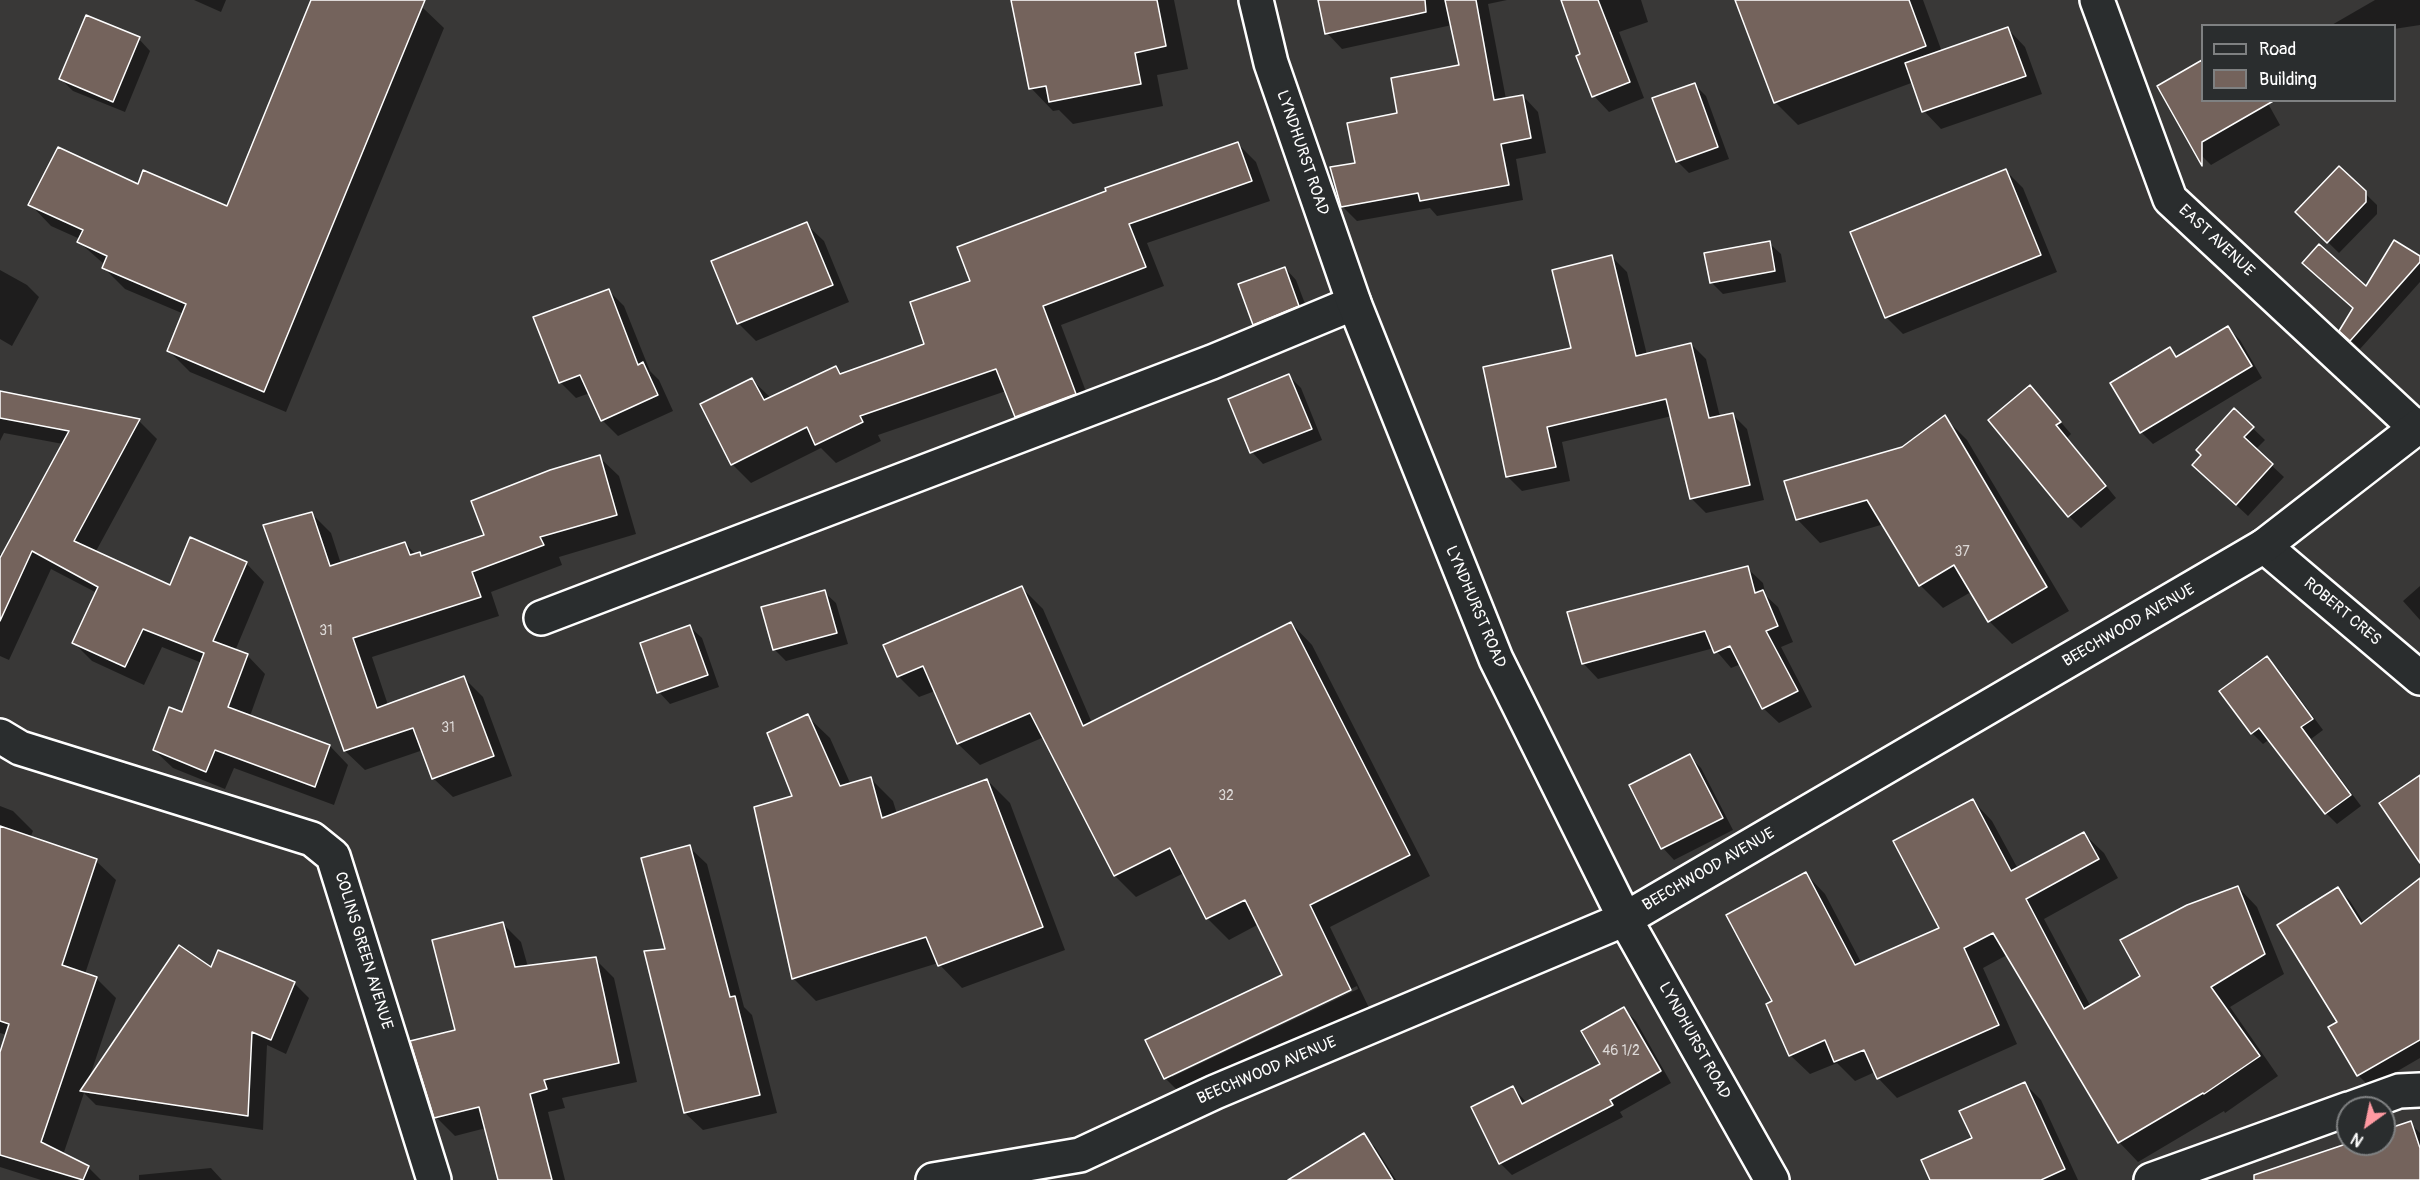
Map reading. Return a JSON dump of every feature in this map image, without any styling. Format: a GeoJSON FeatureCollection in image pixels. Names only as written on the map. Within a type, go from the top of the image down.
{"type":"FeatureCollection","features":[{"type":"Feature","properties":{"kind":"street","name":"LYNDHURST ROAD"},"geometry":{"type":"LineString","coordinates":[[1256,0],[1270,63],[1354,303],[1496,659],[1625,919],[1772,1180]]}},
{"type":"Feature","properties":{"kind":"street","name":"EAST AVENUE"},"geometry":{"type":"LineString","coordinates":[[2097,0],[2170,199],[2418,427]]}},
{"type":"Feature","properties":{"kind":"street"},"geometry":{"type":"LineString","coordinates":[[541,618],[1212,362],[1354,303]]}},
{"type":"Feature","properties":{"kind":"street","name":"BEECHWOOD AVENUE"},"geometry":{"type":"LineString","coordinates":[[933,1180],[1080,1155],[1215,1092],[1625,919],[2264,546],[2418,427]]}},
{"type":"Feature","properties":{"kind":"street","name":"ROBERT CRES"},"geometry":{"type":"LineString","coordinates":[[2264,546],[2420,678]]}},
{"type":"Feature","properties":{"kind":"street","name":"COLINS GREEN AVENUE"},"geometry":{"type":"LineString","coordinates":[[0,736],[20,748],[312,839],[333,856],[434,1180]]}},
{"type":"Feature","properties":{"kind":"street"},"geometry":{"type":"LineString","coordinates":[[2385,1096],[2399,1091],[2420,1090]]}},
{"type":"Feature","properties":{"kind":"street"},"geometry":{"type":"LineString","coordinates":[[2151,1180],[2336,1114]]}},
{"type":"Feature","properties":{"kind":"building"},"geometry":{"type":"Polygon","coordinates":[[[311,0],[425,0],[264,392],[167,351],[186,304],[102,268],[107,256],[77,242],[83,230],[28,205],[58,147],[138,184],[143,170],[227,206],[311,0]]]}},
{"type":"Feature","properties":{"kind":"building"},"geometry":{"type":"Polygon","coordinates":[[[1011,0],[1157,0],[1166,46],[1135,53],[1141,84],[1049,102],[1046,86],[1029,89],[1011,0]]]}},
{"type":"Feature","properties":{"kind":"building"},"geometry":{"type":"Polygon","coordinates":[[[1318,0],[1425,0],[1426,12],[1325,34],[1318,0]]]}},
{"type":"Feature","properties":{"kind":"building"},"geometry":{"type":"Polygon","coordinates":[[[1445,0],[1476,0],[1494,100],[1523,95],[1531,138],[1501,144],[1509,185],[1420,201],[1418,193],[1341,207],[1330,167],[1355,163],[1347,123],[1397,113],[1391,78],[1459,65],[1445,0]]]}},
{"type":"Feature","properties":{"kind":"building"},"geometry":{"type":"Polygon","coordinates":[[[1561,0],[1598,0],[1630,82],[1592,97],[1576,56],[1580,54],[1561,0]]]}},
{"type":"Feature","properties":{"kind":"building"},"geometry":{"type":"Polygon","coordinates":[[[1735,0],[1909,0],[1926,46],[1774,103],[1735,0]]]}},
{"type":"Feature","properties":{"kind":"building"},"geometry":{"type":"Polygon","coordinates":[[[86,15],[140,37],[113,102],[59,79],[86,15]]]}},
{"type":"Feature","properties":{"kind":"building"},"geometry":{"type":"Polygon","coordinates":[[[2008,27],[2026,76],[1922,112],[1905,63],[2008,27]]]}},
{"type":"Feature","properties":{"kind":"building"},"geometry":{"type":"Polygon","coordinates":[[[2201,61],[2201,102],[2272,102],[2202,142],[2202,166],[2157,86],[2201,61]]]}},
{"type":"Feature","properties":{"kind":"building"},"geometry":{"type":"Polygon","coordinates":[[[1695,83],[1718,147],[1676,162],[1652,98],[1695,83]]]}},
{"type":"Feature","properties":{"kind":"building"},"geometry":{"type":"Polygon","coordinates":[[[1238,142],[1252,181],[1129,224],[1146,267],[1043,306],[1076,394],[1015,417],[996,369],[860,416],[863,422],[815,445],[807,427],[731,465],[700,404],[752,378],[764,400],[836,366],[840,374],[924,344],[910,302],[970,281],[957,247],[1106,191],[1105,188],[1238,142]]]}},
{"type":"Feature","properties":{"kind":"building"},"geometry":{"type":"Polygon","coordinates":[[[2339,166],[2366,191],[2366,202],[2327,243],[2295,212],[2339,166]]]}},
{"type":"Feature","properties":{"kind":"building"},"geometry":{"type":"Polygon","coordinates":[[[2006,169],[2041,255],[1885,318],[1850,232],[2006,169]]]}},
{"type":"Feature","properties":{"kind":"building"},"geometry":{"type":"Polygon","coordinates":[[[807,222],[833,285],[737,324],[711,261],[807,222]]]}},
{"type":"Feature","properties":{"kind":"building"},"geometry":{"type":"Polygon","coordinates":[[[2394,240],[2420,256],[2420,262],[2350,341],[2339,331],[2353,308],[2302,263],[2319,244],[2366,286],[2394,240]]]}},
{"type":"Feature","properties":{"kind":"building"},"geometry":{"type":"Polygon","coordinates":[[[1770,241],[1775,271],[1710,283],[1704,253],[1770,241]]]}},
{"type":"Feature","properties":{"kind":"building"},"geometry":{"type":"Polygon","coordinates":[[[1612,255],[1636,356],[1691,343],[1709,418],[1733,413],[1750,485],[1690,499],[1666,399],[1547,427],[1556,467],[1506,477],[1483,367],[1571,348],[1552,270],[1612,255]]]}},
{"type":"Feature","properties":{"kind":"building"},"geometry":{"type":"Polygon","coordinates":[[[1285,267],[1299,306],[1253,325],[1238,284],[1285,267]]]}},
{"type":"Feature","properties":{"kind":"building"},"geometry":{"type":"Polygon","coordinates":[[[609,289],[638,365],[643,362],[658,395],[601,421],[580,375],[559,383],[533,317],[609,289]]]}},
{"type":"Feature","properties":{"kind":"building"},"geometry":{"type":"Polygon","coordinates":[[[2228,326],[2252,366],[2140,433],[2110,383],[2170,347],[2176,357],[2228,326]]]}},
{"type":"Feature","properties":{"kind":"building"},"geometry":{"type":"Polygon","coordinates":[[[1289,374],[1312,429],[1250,453],[1228,399],[1289,374]]]}},
{"type":"Feature","properties":{"kind":"building"},"geometry":{"type":"Polygon","coordinates":[[[2030,385],[2061,422],[2056,425],[2106,486],[2068,517],[1988,420],[2030,385]]]}},
{"type":"Feature","properties":{"kind":"building"},"geometry":{"type":"Polygon","coordinates":[[[0,391],[140,419],[74,541],[170,585],[190,537],[247,562],[213,641],[248,654],[228,707],[330,745],[315,787],[215,750],[206,772],[153,750],[169,707],[182,712],[204,653],[143,629],[125,667],[72,643],[98,587],[32,551],[0,621],[0,558],[69,431],[0,418],[0,391]]]}},
{"type":"Feature","properties":{"kind":"building"},"geometry":{"type":"Polygon","coordinates":[[[2234,408],[2254,427],[2244,437],[2273,464],[2236,505],[2192,465],[2201,455],[2196,450],[2234,408]]]}},
{"type":"Feature","properties":{"kind":"building"},"geometry":{"type":"Polygon","coordinates":[[[1945,415],[2047,587],[1988,622],[1954,565],[1919,586],[1867,500],[1796,520],[1784,481],[1902,447],[1945,415]]]}},
{"type":"Feature","properties":{"kind":"building"},"geometry":{"type":"Polygon","coordinates":[[[600,455],[617,515],[540,537],[544,545],[472,572],[481,597],[353,638],[377,708],[464,676],[494,756],[432,779],[413,728],[344,751],[263,525],[312,512],[330,566],[405,542],[410,555],[420,552],[421,556],[484,535],[471,501],[550,470],[600,455]]]}},
{"type":"Feature","properties":{"kind":"building"},"geometry":{"type":"Polygon","coordinates":[[[1748,566],[1755,593],[1763,590],[1778,626],[1766,631],[1798,691],[1762,709],[1730,646],[1714,653],[1705,631],[1582,664],[1567,612],[1748,566]]]}},
{"type":"Feature","properties":{"kind":"building"},"geometry":{"type":"Polygon","coordinates":[[[1022,586],[1083,726],[1291,622],[1410,855],[1310,905],[1351,990],[1164,1079],[1145,1040],[1282,975],[1245,900],[1206,919],[1170,848],[1114,876],[1030,713],[957,744],[923,666],[897,677],[883,645],[1022,586]]]}},
{"type":"Feature","properties":{"kind":"building"},"geometry":{"type":"Polygon","coordinates":[[[825,590],[837,633],[773,650],[761,607],[825,590]]]}},
{"type":"Feature","properties":{"kind":"building"},"geometry":{"type":"Polygon","coordinates":[[[690,625],[708,675],[657,693],[640,643],[690,625]]]}},
{"type":"Feature","properties":{"kind":"building"},"geometry":{"type":"Polygon","coordinates":[[[2267,656],[2313,719],[2301,727],[2351,795],[2325,814],[2259,728],[2251,734],[2219,691],[2267,656]]]}},
{"type":"Feature","properties":{"kind":"building"},"geometry":{"type":"Polygon","coordinates":[[[808,714],[840,786],[871,777],[882,818],[987,779],[1043,927],[938,966],[926,937],[792,979],[754,807],[792,796],[767,733],[808,714]]]}},
{"type":"Feature","properties":{"kind":"building"},"geometry":{"type":"Polygon","coordinates":[[[1690,754],[1723,818],[1661,849],[1629,785],[1690,754]]]}},
{"type":"Feature","properties":{"kind":"building"},"geometry":{"type":"Polygon","coordinates":[[[2420,775],[2420,863],[2379,803],[2420,775]]]}},
{"type":"Feature","properties":{"kind":"building"},"geometry":{"type":"Polygon","coordinates":[[[1973,799],[2011,871],[2084,832],[2099,859],[2026,899],[2084,1009],[2140,976],[2120,940],[2187,905],[2238,886],[2265,954],[2211,987],[2260,1056],[2204,1094],[2118,1143],[1993,933],[1964,948],[1999,1025],[1877,1079],[1864,1050],[1834,1062],[1825,1040],[1789,1056],[1766,1004],[1772,1001],[1726,915],[1806,872],[1855,965],[1939,928],[1893,841],[1973,799]]]}},
{"type":"Feature","properties":{"kind":"building"},"geometry":{"type":"Polygon","coordinates":[[[0,826],[97,859],[62,965],[97,977],[41,1142],[89,1166],[83,1180],[0,1155],[0,1052],[9,1024],[0,1021],[0,826]]]}},
{"type":"Feature","properties":{"kind":"building"},"geometry":{"type":"Polygon","coordinates":[[[690,845],[730,997],[735,996],[760,1095],[684,1113],[644,951],[665,949],[641,858],[690,845]]]}},
{"type":"Feature","properties":{"kind":"building"},"geometry":{"type":"Polygon","coordinates":[[[2420,878],[2420,1040],[2357,1076],[2328,1027],[2337,1022],[2277,925],[2338,887],[2361,924],[2420,878]]]}},
{"type":"Feature","properties":{"kind":"building"},"geometry":{"type":"Polygon","coordinates":[[[503,922],[515,967],[596,957],[619,1063],[544,1080],[547,1089],[530,1094],[552,1180],[498,1180],[479,1107],[434,1118],[410,1041],[455,1030],[432,940],[503,922]]]}},
{"type":"Feature","properties":{"kind":"building"},"geometry":{"type":"Polygon","coordinates":[[[179,945],[211,967],[218,950],[295,982],[271,1040],[252,1032],[248,1116],[80,1091],[179,945]]]}},
{"type":"Feature","properties":{"kind":"building"},"geometry":{"type":"Polygon","coordinates":[[[1624,1007],[1661,1071],[1610,1100],[1613,1105],[1499,1164],[1471,1107],[1513,1086],[1522,1104],[1600,1064],[1581,1031],[1624,1007]]]}},
{"type":"Feature","properties":{"kind":"building"},"geometry":{"type":"Polygon","coordinates":[[[2025,1082],[2065,1169],[2041,1180],[1930,1180],[1921,1160],[1972,1138],[1959,1111],[2025,1082]]]}},
{"type":"Feature","properties":{"kind":"building"},"geometry":{"type":"Polygon","coordinates":[[[2411,1121],[2420,1148],[2420,1180],[2254,1180],[2254,1175],[2336,1147],[2336,1156],[2396,1156],[2396,1126],[2411,1121]]]}},
{"type":"Feature","properties":{"kind":"building"},"geometry":{"type":"Polygon","coordinates":[[[1364,1133],[1393,1180],[1288,1180],[1364,1133]]]}}]}
